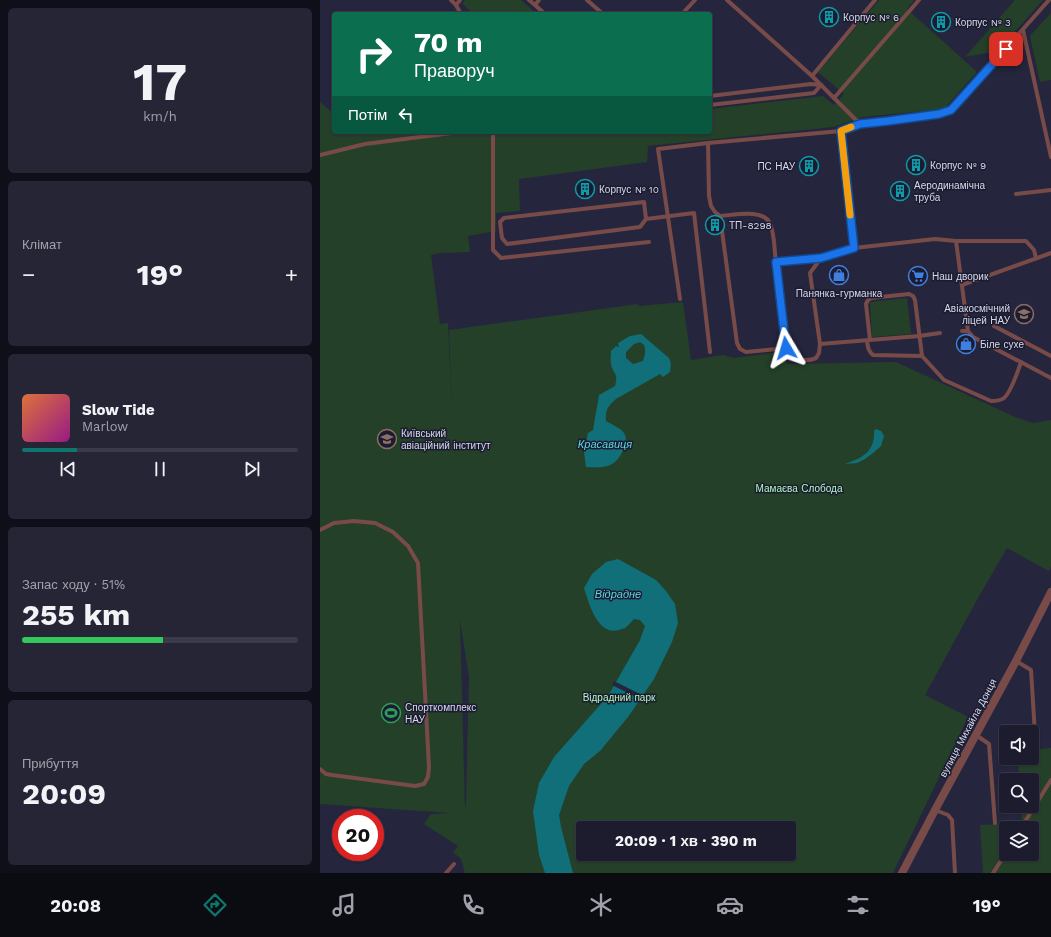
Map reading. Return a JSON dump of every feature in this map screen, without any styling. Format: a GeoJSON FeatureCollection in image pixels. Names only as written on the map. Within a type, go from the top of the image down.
{"type":"FeatureCollection","features":[{"type":"Feature","properties":{"kind":"street","name":"вулиця Михайла Донця"},"geometry":{"type":"LineString","coordinates":[[902,873],[1016,661],[1051,592]]}},
{"type":"Feature","properties":{"kind":"lane"},"geometry":{"type":"LineString","coordinates":[[451,0],[460,12]]}},
{"type":"Feature","properties":{"kind":"lane"},"geometry":{"type":"LineString","coordinates":[[456,5],[460,0]]}},
{"type":"Feature","properties":{"kind":"lane"},"geometry":{"type":"LineString","coordinates":[[529,0],[543,12]]}},
{"type":"Feature","properties":{"kind":"lane"},"geometry":{"type":"LineString","coordinates":[[534,5],[539,0]]}},
{"type":"Feature","properties":{"kind":"lane"},"geometry":{"type":"LineString","coordinates":[[587,0],[601,12]]}},
{"type":"Feature","properties":{"kind":"lane"},"geometry":{"type":"LineString","coordinates":[[684,12],[695,0]]}},
{"type":"Feature","properties":{"kind":"lane"},"geometry":{"type":"LineString","coordinates":[[727,0],[812,76],[860,124]]}},
{"type":"Feature","properties":{"kind":"lane"},"geometry":{"type":"LineString","coordinates":[[812,76],[875,0]]}},
{"type":"Feature","properties":{"kind":"lane"},"geometry":{"type":"LineString","coordinates":[[834,98],[919,0]]}},
{"type":"Feature","properties":{"kind":"lane"},"geometry":{"type":"LineString","coordinates":[[680,299],[658,149],[841,131],[860,124],[939,114],[951,110],[1049,0]]}},
{"type":"Feature","properties":{"kind":"lane"},"geometry":{"type":"LineString","coordinates":[[1023,30],[1051,157]]}},
{"type":"Feature","properties":{"kind":"lane"},"geometry":{"type":"LineString","coordinates":[[712,96],[811,84],[821,85]]}},
{"type":"Feature","properties":{"kind":"lane"},"geometry":{"type":"LineString","coordinates":[[712,105],[814,93],[821,85]]}},
{"type":"Feature","properties":{"kind":"lane"},"geometry":{"type":"LineString","coordinates":[[841,131],[854,248]]}},
{"type":"Feature","properties":{"kind":"lane"},"geometry":{"type":"LineString","coordinates":[[320,155],[365,144],[444,134]]}},
{"type":"Feature","properties":{"kind":"lane"},"geometry":{"type":"LineString","coordinates":[[493,134],[493,250],[501,258],[649,242]]}},
{"type":"Feature","properties":{"kind":"lane"},"geometry":{"type":"LineString","coordinates":[[708,143],[709,196],[711,206],[715,212],[720,216],[760,215],[766,217],[770,222],[772,228],[786,348],[795,358],[812,360],[816,358],[819,353],[820,344],[810,273],[821,258]]}},
{"type":"Feature","properties":{"kind":"lane"},"geometry":{"type":"LineString","coordinates":[[1016,194],[1051,190]]}},
{"type":"Feature","properties":{"kind":"lane"},"geometry":{"type":"LineString","coordinates":[[646,219],[644,202],[504,218],[500,222],[502,238],[507,244],[640,227],[646,219],[694,213],[710,352]]}},
{"type":"Feature","properties":{"kind":"lane"},"geometry":{"type":"LineString","coordinates":[[720,216],[737,343],[740,349],[746,352],[786,348]]}},
{"type":"Feature","properties":{"kind":"lane"},"geometry":{"type":"LineString","coordinates":[[776,262],[821,258],[854,248],[935,239],[956,241],[1026,241],[1034,250],[1036,258]]}},
{"type":"Feature","properties":{"kind":"lane"},"geometry":{"type":"LineString","coordinates":[[956,241],[968,331],[973,337],[1051,378]]}},
{"type":"Feature","properties":{"kind":"lane"},"geometry":{"type":"LineString","coordinates":[[962,285],[1051,253]]}},
{"type":"Feature","properties":{"kind":"lane"},"geometry":{"type":"LineString","coordinates":[[922,356],[881,356],[870,353],[868,350],[869,340],[866,304],[868,300],[871,298],[909,294],[913,296],[915,300],[922,356],[944,380],[991,400],[997,401],[1004,398],[1008,393],[1021,362]]}},
{"type":"Feature","properties":{"kind":"lane"},"geometry":{"type":"LineString","coordinates":[[994,326],[1051,356]]}},
{"type":"Feature","properties":{"kind":"lane"},"geometry":{"type":"LineString","coordinates":[[962,331],[968,331]]}},
{"type":"Feature","properties":{"kind":"lane"},"geometry":{"type":"LineString","coordinates":[[820,344],[940,333]]}},
{"type":"Feature","properties":{"kind":"lane"},"geometry":{"type":"LineString","coordinates":[[320,530],[334,523],[354,521],[375,523],[393,532],[408,546],[418,563],[429,767],[428,777],[424,784],[415,786],[332,776],[326,774],[320,769]]}},
{"type":"Feature","properties":{"kind":"lane"},"geometry":{"type":"LineString","coordinates":[[1016,661],[1031,670],[1034,725]]}},
{"type":"Feature","properties":{"kind":"lane"},"geometry":{"type":"LineString","coordinates":[[976,735],[989,744],[995,823]]}},
{"type":"Feature","properties":{"kind":"lane"},"geometry":{"type":"LineString","coordinates":[[1026,821],[1051,780]]}},
{"type":"Feature","properties":{"kind":"lane"},"geometry":{"type":"LineString","coordinates":[[935,810],[948,815],[952,820],[954,873]]}},
{"type":"Feature","properties":{"kind":"lane"},"geometry":{"type":"LineString","coordinates":[[993,873],[1001,861]]}},
{"type":"Feature","properties":{"kind":"lane"},"geometry":{"type":"LineString","coordinates":[[446,873],[454,864]]}},
{"type":"Feature","properties":{"kind":"green space"},"geometry":{"type":"Polygon","coordinates":[[[465,0],[521,0],[535,12],[471,12],[462,3],[465,0]]]}},
{"type":"Feature","properties":{"kind":"green space"},"geometry":{"type":"Polygon","coordinates":[[[879,0],[914,0],[907,9],[977,72],[944,109],[863,117],[833,127],[648,146],[647,162],[519,179],[520,211],[496,213],[496,231],[468,236],[470,252],[440,253],[431,255],[440,324],[448,323],[452,413],[449,330],[638,304],[639,306],[683,302],[691,360],[723,355],[734,358],[781,352],[786,358],[787,364],[896,362],[1015,417],[1033,423],[1051,420],[1051,567],[1049,571],[1007,548],[925,695],[968,717],[893,873],[465,873],[461,859],[453,852],[458,846],[424,824],[431,814],[451,813],[320,804],[320,102],[332,112],[332,134],[712,134],[712,109],[823,96],[834,105],[844,94],[818,72],[879,0]],[[460,620],[465,809],[469,677],[460,620]]]}},
{"type":"Feature","properties":{"kind":"green space"},"geometry":{"type":"Polygon","coordinates":[[[1015,0],[1043,0],[998,51],[965,57],[1015,0]]]}},
{"type":"Feature","properties":{"kind":"green space"},"geometry":{"type":"Polygon","coordinates":[[[1051,13],[1051,80],[1040,82],[1030,36],[1051,13]]]}},
{"type":"Feature","properties":{"kind":"green space"},"geometry":{"type":"Polygon","coordinates":[[[907,298],[911,334],[872,337],[870,302],[907,298]]]}},
{"type":"Feature","properties":{"kind":"green space"},"geometry":{"type":"Polygon","coordinates":[[[1051,748],[1051,873],[983,873],[980,825],[999,824],[999,861],[1039,861],[1039,821],[1022,821],[1021,813],[1039,813],[1039,773],[1019,773],[1018,765],[1039,765],[1039,749],[1051,748]]]}},
{"type":"Feature","properties":{"kind":"water","name":"Красавиця"},"geometry":{"type":"Polygon","coordinates":[[[641,334],[669,358],[671,364],[670,372],[663,377],[660,374],[616,399],[611,404],[606,414],[606,421],[623,431],[626,438],[625,446],[621,455],[613,463],[604,467],[586,467],[584,452],[588,433],[593,430],[599,395],[615,386],[616,382],[616,376],[611,362],[611,351],[616,346],[619,347],[618,343],[630,336],[641,334]],[[640,342],[634,344],[626,352],[626,358],[633,364],[643,361],[645,353],[644,345],[640,342]]]}},
{"type":"Feature","properties":{"kind":"water"},"geometry":{"type":"Polygon","coordinates":[[[876,429],[881,431],[884,436],[881,446],[865,459],[857,463],[845,464],[862,456],[870,449],[874,438],[874,431],[876,429]]]}},
{"type":"Feature","properties":{"kind":"water","name":"Відрадне"},"geometry":{"type":"Polygon","coordinates":[[[618,559],[656,580],[675,604],[678,623],[672,642],[654,679],[628,717],[600,751],[584,764],[569,786],[559,815],[573,873],[545,873],[539,855],[533,811],[539,783],[554,757],[608,696],[640,640],[645,626],[640,620],[634,619],[625,628],[611,631],[600,623],[591,609],[584,588],[592,574],[606,562],[618,559]]]}},
{"type":"Feature","properties":{"kind":"pier"},"geometry":{"type":"Polygon","coordinates":[[[614,681],[644,696],[642,700],[612,685],[614,681]]]}},
{"type":"Feature","properties":{"kind":"slow traffic"},"geometry":{"type":"LineString","coordinates":[[850,215],[841,131],[851,127]]}},
{"type":"Feature","properties":{"kind":"place","name":"Корпус № 6"},"geometry":{"type":"Point","coordinates":[829,17]}},
{"type":"Feature","properties":{"kind":"place","name":"Корпус № 3"},"geometry":{"type":"Point","coordinates":[941,22]}},
{"type":"Feature","properties":{"kind":"place","name":"Корпус № 9"},"geometry":{"type":"Point","coordinates":[916,165]}},
{"type":"Feature","properties":{"kind":"place","name":"ПС НАУ"},"geometry":{"type":"Point","coordinates":[809,166]}},
{"type":"Feature","properties":{"kind":"place","name":"Корпус № 10"},"geometry":{"type":"Point","coordinates":[585,189]}},
{"type":"Feature","properties":{"kind":"place","name":"Аеродинамічна труба"},"geometry":{"type":"Point","coordinates":[900,191]}},
{"type":"Feature","properties":{"kind":"place","name":"ТП-8298"},"geometry":{"type":"Point","coordinates":[715,225]}},
{"type":"Feature","properties":{"kind":"place","name":"Панянка-гурманка"},"geometry":{"type":"Point","coordinates":[839,275]}},
{"type":"Feature","properties":{"kind":"place","name":"Наш дворик"},"geometry":{"type":"Point","coordinates":[918,276]}},
{"type":"Feature","properties":{"kind":"place","name":"Авіакосмічний ліцей НАУ"},"geometry":{"type":"Point","coordinates":[1024,314]}},
{"type":"Feature","properties":{"kind":"place","name":"Біле сухе"},"geometry":{"type":"Point","coordinates":[966,344]}},
{"type":"Feature","properties":{"kind":"place","name":"Київський авіаційний інститут"},"geometry":{"type":"Point","coordinates":[387,439]}},
{"type":"Feature","properties":{"kind":"place","name":"Спорткомплекс НАУ"},"geometry":{"type":"Point","coordinates":[391,713]}},
{"type":"Feature","properties":{"kind":"route"},"geometry":{"type":"LineString","coordinates":[[786,348],[776,262],[821,258],[854,248],[841,131],[860,124],[939,114],[951,110],[1006,49]]}},
{"type":"Feature","properties":{"kind":"park label","name":"Мамаєва Слобода"},"geometry":{"type":"Point","coordinates":[799,488]}},
{"type":"Feature","properties":{"kind":"park label","name":"Відрадний парк"},"geometry":{"type":"Point","coordinates":[619,697]}}]}
